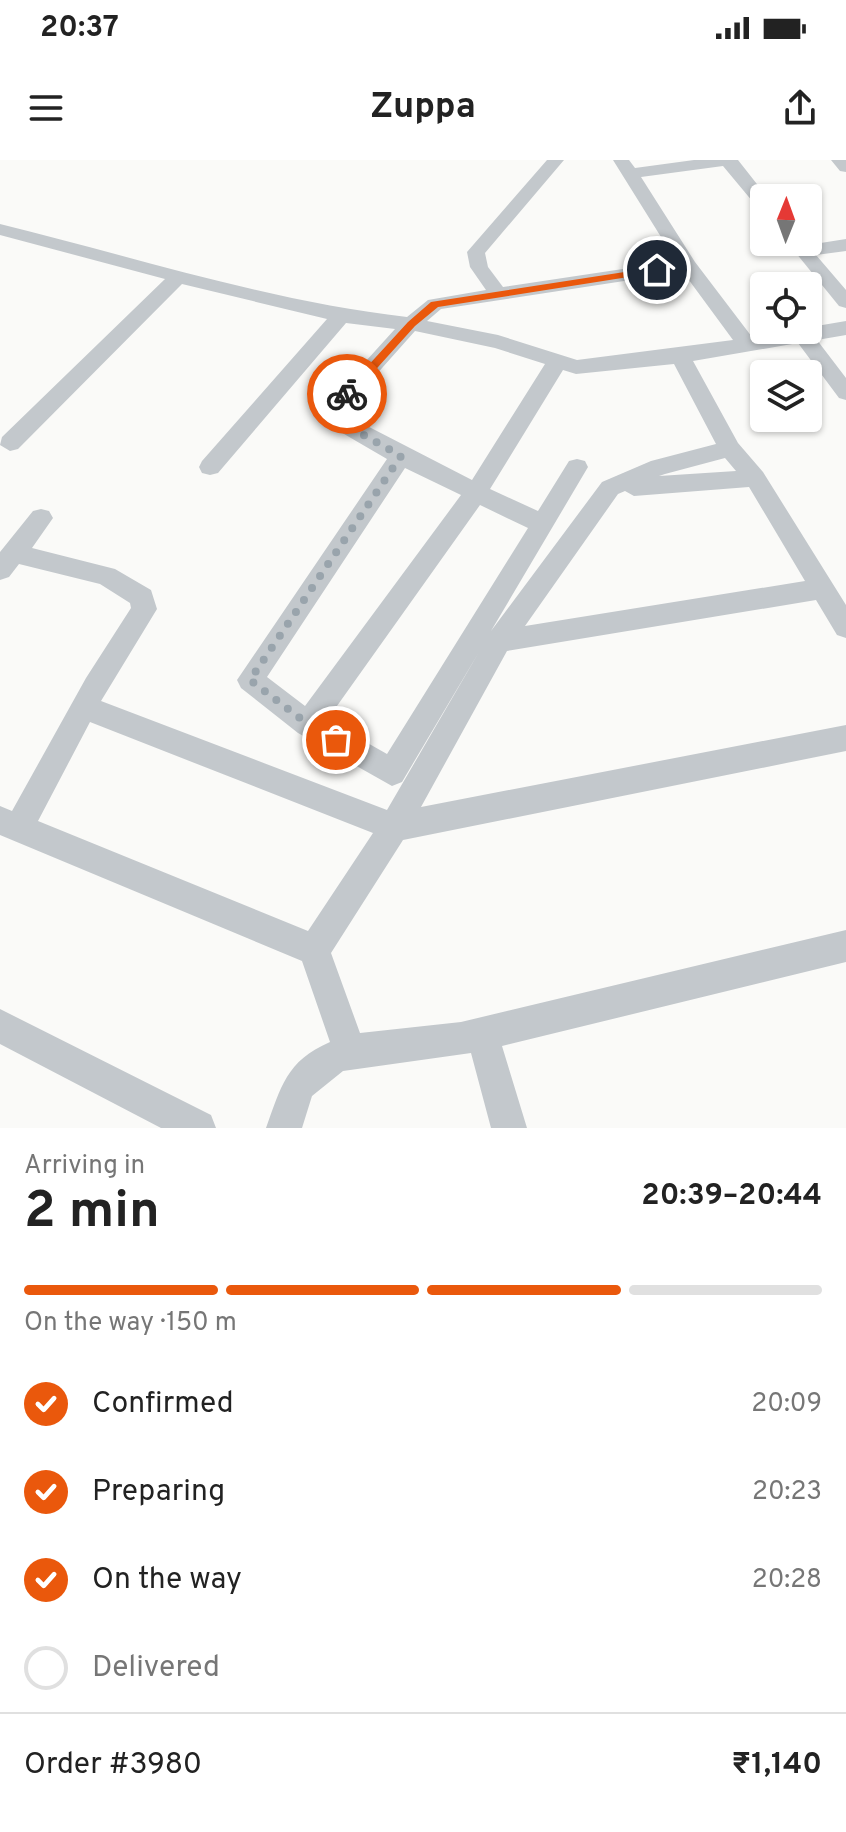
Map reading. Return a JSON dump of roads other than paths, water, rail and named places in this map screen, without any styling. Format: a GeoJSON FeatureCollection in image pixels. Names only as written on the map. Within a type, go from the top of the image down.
{"type":"FeatureCollection","features":[{"type":"Feature","properties":{"kind":"street"},"geometry":{"type":"LineString","coordinates":[[499,295],[479,267],[476,252],[556,160]]}},
{"type":"Feature","properties":{"kind":"street"},"geometry":{"type":"LineString","coordinates":[[747,345],[688,265],[625,167],[728,160],[750,187]]}},
{"type":"Feature","properties":{"kind":"street"},"geometry":{"type":"LineString","coordinates":[[839,160],[846,167]]}},
{"type":"Feature","properties":{"kind":"street"},"geometry":{"type":"LineString","coordinates":[[0,229],[341,316],[411,324],[498,342],[576,367],[680,356],[753,344]]}},
{"type":"Feature","properties":{"kind":"street"},"geometry":{"type":"LineString","coordinates":[[822,246],[846,245]]}},
{"type":"Feature","properties":{"kind":"street"},"geometry":{"type":"LineString","coordinates":[[807,256],[846,302]]}},
{"type":"Feature","properties":{"kind":"street"},"geometry":{"type":"LineString","coordinates":[[542,524],[401,456],[328,415],[411,324],[435,304],[688,265]]}},
{"type":"Feature","properties":{"kind":"street"},"geometry":{"type":"LineString","coordinates":[[10,443],[179,276]]}},
{"type":"Feature","properties":{"kind":"street"},"geometry":{"type":"LineString","coordinates":[[210,467],[341,316]]}},
{"type":"Feature","properties":{"kind":"street"},"geometry":{"type":"LineString","coordinates":[[822,332],[846,328]]}},
{"type":"Feature","properties":{"kind":"street"},"geometry":{"type":"LineString","coordinates":[[810,344],[846,393]]}},
{"type":"Feature","properties":{"kind":"street"},"geometry":{"type":"LineString","coordinates":[[680,356],[730,449],[755,478],[846,627]]}},
{"type":"Feature","properties":{"kind":"street"},"geometry":{"type":"LineString","coordinates":[[308,724],[476,493],[558,361]]}},
{"type":"Feature","properties":{"kind":"street"},"geometry":{"type":"LineString","coordinates":[[314,950],[394,827],[499,641],[610,488],[659,467],[730,449]]}},
{"type":"Feature","properties":{"kind":"street"},"geometry":{"type":"LineString","coordinates":[[401,456],[250,680],[308,724],[392,772],[577,467]]}},
{"type":"Feature","properties":{"kind":"street"},"geometry":{"type":"LineString","coordinates":[[610,488],[755,478]]}},
{"type":"Feature","properties":{"kind":"street"},"geometry":{"type":"LineString","coordinates":[[41,518],[7,561],[106,576],[142,597],[144,609],[10,824],[314,950],[350,1051]]}},
{"type":"Feature","properties":{"kind":"street"},"geometry":{"type":"LineString","coordinates":[[499,641],[823,589]]}},
{"type":"Feature","properties":{"kind":"street"},"geometry":{"type":"LineString","coordinates":[[85,707],[394,827],[846,738]]}},
{"type":"Feature","properties":{"kind":"street"},"geometry":{"type":"LineString","coordinates":[[284,1128],[299,1085],[331,1059],[350,1051],[461,1039],[846,946]]}},
{"type":"Feature","properties":{"kind":"street"},"geometry":{"type":"LineString","coordinates":[[0,1026],[198,1128]]}},
{"type":"Feature","properties":{"kind":"street"},"geometry":{"type":"LineString","coordinates":[[482,1034],[509,1128]]}}]}
